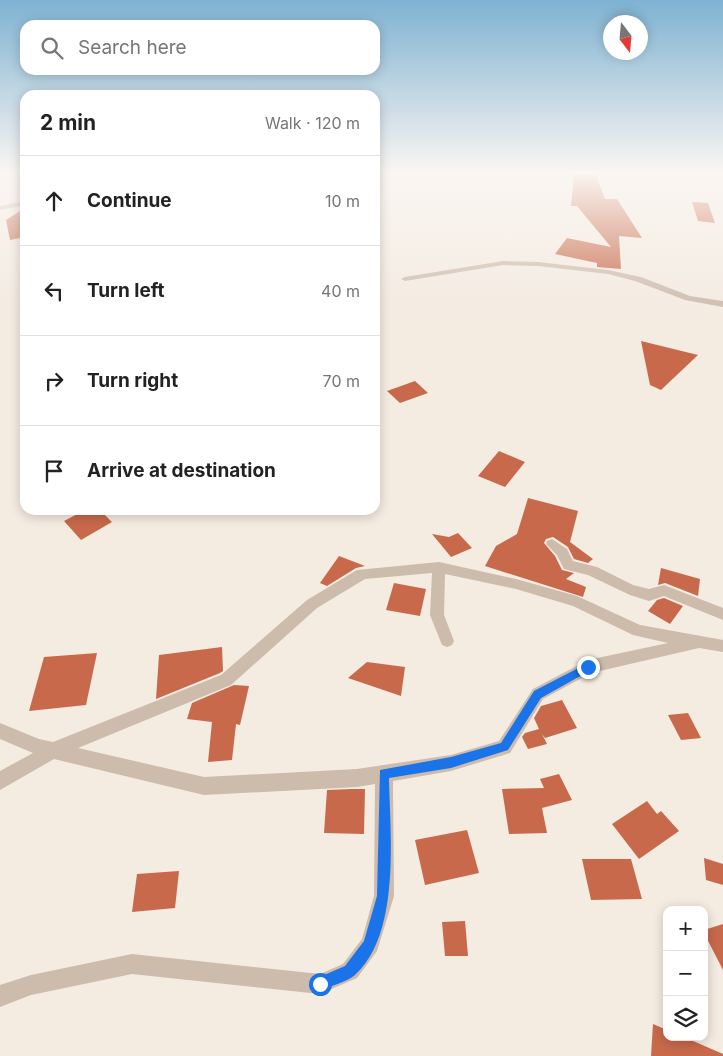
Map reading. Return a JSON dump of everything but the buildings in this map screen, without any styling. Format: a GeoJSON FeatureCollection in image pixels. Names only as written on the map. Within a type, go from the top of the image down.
{"type":"FeatureCollection","features":[{"type":"Feature","properties":{"kind":"street"},"geometry":{"type":"LineString","coordinates":[[405,279],[503,263],[543,264],[608,272],[688,298],[723,304]]}},
{"type":"Feature","properties":{"kind":"street"},"geometry":{"type":"LineString","coordinates":[[552,544],[562,552],[569,565],[592,571],[630,590],[650,595],[664,590],[723,614]]}},
{"type":"Feature","properties":{"kind":"street"},"geometry":{"type":"LineString","coordinates":[[439,567],[437,615],[447,641]]}},
{"type":"Feature","properties":{"kind":"street"},"geometry":{"type":"LineString","coordinates":[[0,781],[53,750],[226,680],[312,604],[362,574],[439,567],[516,584],[577,602],[638,631],[723,646]]}},
{"type":"Feature","properties":{"kind":"street"},"geometry":{"type":"LineString","coordinates":[[0,731],[53,750],[204,786],[357,778],[451,763],[504,747],[538,694],[588,667],[699,642]]}},
{"type":"Feature","properties":{"kind":"street"},"geometry":{"type":"LineString","coordinates":[[0,996],[31,985],[132,964],[320,984],[350,970],[370,944],[384,896],[384,774]]}},
{"type":"Feature","properties":{"kind":"route"},"geometry":{"type":"LineString","coordinates":[[320,984],[350,970],[370,944],[384,896],[384,774],[451,763],[504,747],[538,694],[588,667]]}}]}
